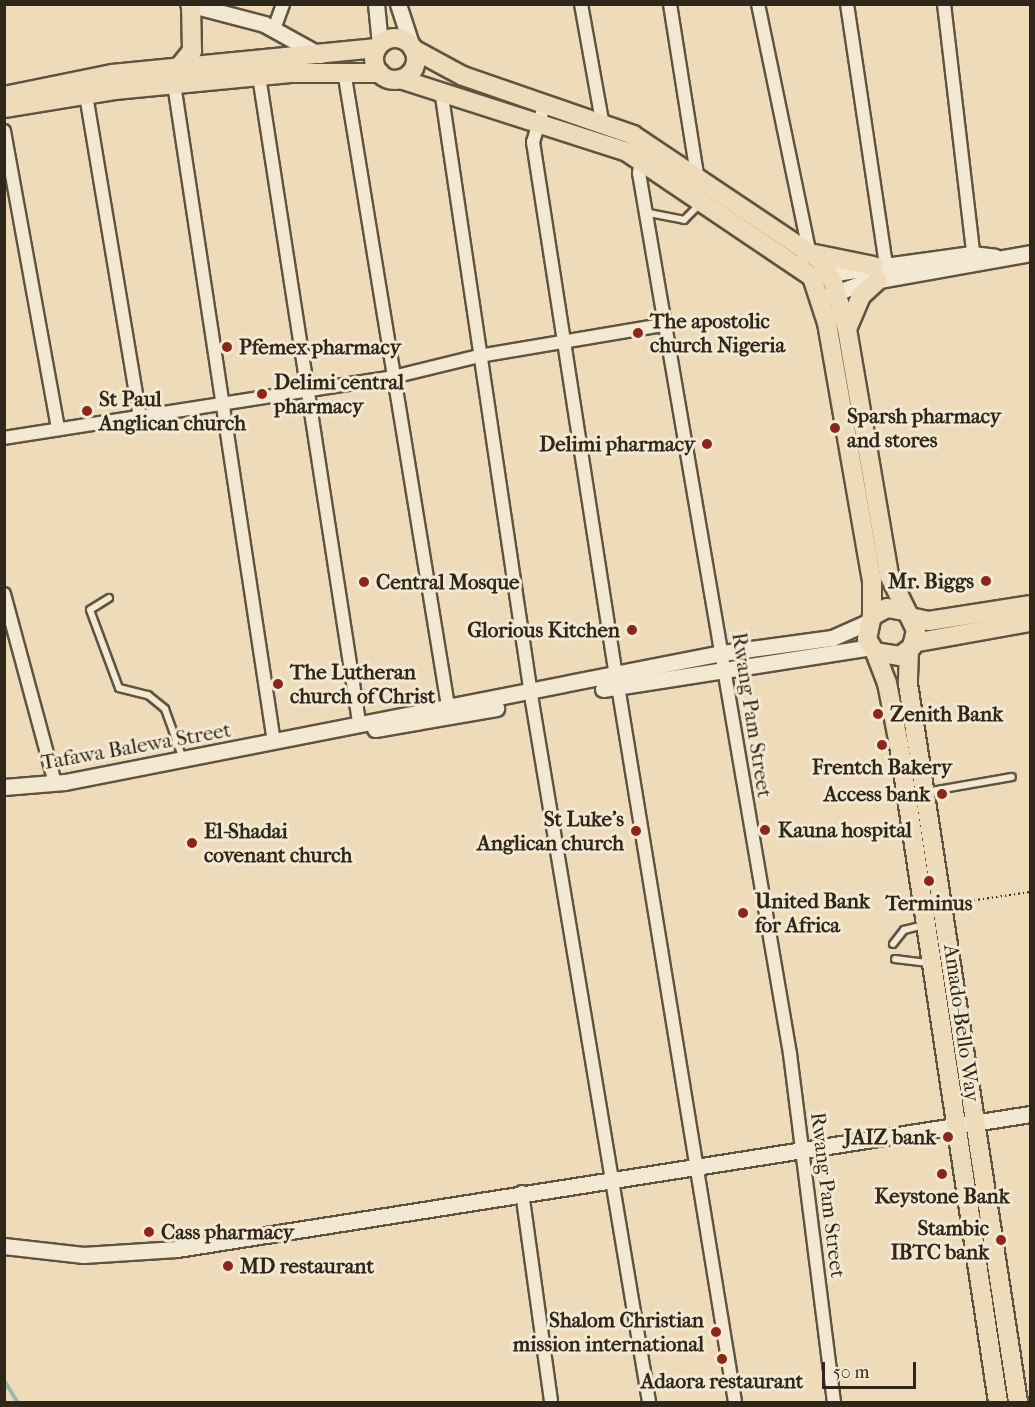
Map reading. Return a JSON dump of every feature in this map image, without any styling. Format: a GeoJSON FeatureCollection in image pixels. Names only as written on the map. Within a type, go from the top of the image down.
{"type":"FeatureCollection","features":[{"type":"Feature","properties":{"kind":"main road"},"geometry":{"type":"LineString","coordinates":[[176,76],[192,51],[190,5]]}},
{"type":"Feature","properties":{"kind":"main road"},"geometry":{"type":"LineString","coordinates":[[4,96],[176,76],[320,55],[378,46],[394,38],[463,76],[542,111],[698,174],[813,264],[847,329],[889,574],[916,630],[911,647]]}},
{"type":"Feature","properties":{"kind":"main road"},"geometry":{"type":"LineString","coordinates":[[378,46],[380,73]]}},
{"type":"Feature","properties":{"kind":"main road"},"geometry":{"type":"LineString","coordinates":[[400,79],[414,67],[413,48]]}},
{"type":"Feature","properties":{"kind":"main road"},"geometry":{"type":"LineString","coordinates":[[176,76],[259,76],[344,71],[380,73],[441,90],[602,121],[645,152],[702,199],[813,264],[879,270],[861,296],[847,329]]}},
{"type":"Feature","properties":{"kind":"main road"},"geometry":{"type":"LineString","coordinates":[[4,108],[85,87]]}},
{"type":"Feature","properties":{"kind":"main road"},"geometry":{"type":"LineString","coordinates":[[829,295],[872,582],[870,619],[873,650],[891,658],[911,647],[1030,622]]}},
{"type":"Feature","properties":{"kind":"main road"},"geometry":{"type":"LineString","coordinates":[[870,619],[887,608],[929,621],[1030,605]]}},
{"type":"Feature","properties":{"kind":"main road","name":"Amado-Bello Way"},"geometry":{"type":"LineString","coordinates":[[911,647],[908,684],[1018,1402]]}},
{"type":"Feature","properties":{"kind":"main road","name":"Amado-Bello Way"},"geometry":{"type":"LineString","coordinates":[[873,650],[888,683],[998,1402]]}},
{"type":"Feature","properties":{"kind":"street"},"geometry":{"type":"LineString","coordinates":[[274,29],[283,4]]}},
{"type":"Feature","properties":{"kind":"street"},"geometry":{"type":"LineString","coordinates":[[375,4],[378,46]]}},
{"type":"Feature","properties":{"kind":"street"},"geometry":{"type":"LineString","coordinates":[[398,4],[413,48]]}},
{"type":"Feature","properties":{"kind":"street"},"geometry":{"type":"LineString","coordinates":[[581,4],[602,121]]}},
{"type":"Feature","properties":{"kind":"street"},"geometry":{"type":"LineString","coordinates":[[670,4],[698,174]]}},
{"type":"Feature","properties":{"kind":"street"},"geometry":{"type":"LineString","coordinates":[[759,4],[813,264],[879,270],[1030,253]]}},
{"type":"Feature","properties":{"kind":"street"},"geometry":{"type":"LineString","coordinates":[[847,4],[879,270]]}},
{"type":"Feature","properties":{"kind":"street"},"geometry":{"type":"LineString","coordinates":[[945,4],[974,260]]}},
{"type":"Feature","properties":{"kind":"street"},"geometry":{"type":"LineString","coordinates":[[190,5],[274,29],[320,55]]}},
{"type":"Feature","properties":{"kind":"street"},"geometry":{"type":"LineString","coordinates":[[344,71],[448,706]]}},
{"type":"Feature","properties":{"kind":"street"},"geometry":{"type":"LineString","coordinates":[[176,76],[221,404],[274,742]]}},
{"type":"Feature","properties":{"kind":"street"},"geometry":{"type":"LineString","coordinates":[[259,76],[359,722]]}},
{"type":"Feature","properties":{"kind":"street"},"geometry":{"type":"LineString","coordinates":[[85,87],[140,416]]}},
{"type":"Feature","properties":{"kind":"street"},"geometry":{"type":"LineString","coordinates":[[441,90],[479,356],[532,696],[649,1402]]}},
{"type":"Feature","properties":{"kind":"street"},"geometry":{"type":"LineString","coordinates":[[542,111],[533,142],[693,1166],[735,1402]]}},
{"type":"Feature","properties":{"kind":"street"},"geometry":{"type":"LineString","coordinates":[[4,131],[58,429]]}},
{"type":"Feature","properties":{"kind":"street","name":"Rwang Pam Street"},"geometry":{"type":"LineString","coordinates":[[645,152],[649,213],[803,1145],[834,1402]]}},
{"type":"Feature","properties":{"kind":"street"},"geometry":{"type":"LineString","coordinates":[[829,295],[879,270]]}},
{"type":"Feature","properties":{"kind":"street"},"geometry":{"type":"LineString","coordinates":[[4,438],[393,377],[479,356],[668,324]]}},
{"type":"Feature","properties":{"kind":"street"},"geometry":{"type":"LineString","coordinates":[[4,594],[56,783]]}},
{"type":"Feature","properties":{"kind":"street"},"geometry":{"type":"LineString","coordinates":[[274,742],[617,681],[832,638],[870,619]]}},
{"type":"Feature","properties":{"kind":"street"},"geometry":{"type":"LineString","coordinates":[[722,660],[873,650]]}},
{"type":"Feature","properties":{"kind":"street"},"geometry":{"type":"LineString","coordinates":[[274,742],[359,722],[448,706],[532,696]]}},
{"type":"Feature","properties":{"kind":"street","name":"Tafawa Balewa Street"},"geometry":{"type":"LineString","coordinates":[[4,787],[56,783],[274,742]]}},
{"type":"Feature","properties":{"kind":"street"},"geometry":{"type":"LineString","coordinates":[[4,1246],[132,1254],[693,1166],[803,1145],[1030,1114]]}},
{"type":"Feature","properties":{"kind":"street"},"geometry":{"type":"LineString","coordinates":[[522,1192],[551,1402]]}},
{"type":"Feature","properties":{"kind":"lane"},"geometry":{"type":"LineString","coordinates":[[649,213],[684,220],[695,215],[702,199]]}},
{"type":"Feature","properties":{"kind":"lane"},"geometry":{"type":"LineString","coordinates":[[109,598],[90,610],[119,688],[148,695],[165,709],[183,760]]}},
{"type":"Feature","properties":{"kind":"lane"},"geometry":{"type":"LineString","coordinates":[[925,792],[1011,777]]}},
{"type":"Feature","properties":{"kind":"lane"},"geometry":{"type":"LineString","coordinates":[[892,944],[904,930],[925,925]]}},
{"type":"Feature","properties":{"kind":"lane"},"geometry":{"type":"LineString","coordinates":[[895,959],[930,963]]}},
{"type":"Feature","properties":{"kind":"path"},"geometry":{"type":"LineString","coordinates":[[942,905],[1030,892]]}},
{"type":"Feature","properties":{"kind":"waterway"},"geometry":{"type":"LineString","coordinates":[[4,1380],[17,1402]]}},
{"type":"Feature","properties":{"kind":"place","name":"The apostolic church Nigeria"},"geometry":{"type":"Point","coordinates":[638,333]}},
{"type":"Feature","properties":{"kind":"place","name":"Pfemex pharmacy"},"geometry":{"type":"Point","coordinates":[227,347]}},
{"type":"Feature","properties":{"kind":"place","name":"Delimi central pharmacy"},"geometry":{"type":"Point","coordinates":[262,394]}},
{"type":"Feature","properties":{"kind":"place","name":"St Paul Anglican church"},"geometry":{"type":"Point","coordinates":[87,411]}},
{"type":"Feature","properties":{"kind":"place","name":"Sparsh pharmacy and stores"},"geometry":{"type":"Point","coordinates":[835,428]}},
{"type":"Feature","properties":{"kind":"place","name":"Delimi pharmacy"},"geometry":{"type":"Point","coordinates":[707,444]}},
{"type":"Feature","properties":{"kind":"place","name":"Mr. Biggs"},"geometry":{"type":"Point","coordinates":[986,581]}},
{"type":"Feature","properties":{"kind":"place","name":"Central Mosque"},"geometry":{"type":"Point","coordinates":[364,582]}},
{"type":"Feature","properties":{"kind":"place","name":"Glorious Kitchen"},"geometry":{"type":"Point","coordinates":[632,630]}},
{"type":"Feature","properties":{"kind":"place","name":"The Lutheran church of Christ"},"geometry":{"type":"Point","coordinates":[278,684]}},
{"type":"Feature","properties":{"kind":"place","name":"Zenith Bank"},"geometry":{"type":"Point","coordinates":[878,714]}},
{"type":"Feature","properties":{"kind":"place","name":"Frentch Bakery"},"geometry":{"type":"Point","coordinates":[882,745]}},
{"type":"Feature","properties":{"kind":"place","name":"Access bank"},"geometry":{"type":"Point","coordinates":[942,794]}},
{"type":"Feature","properties":{"kind":"place","name":"Kauna hospital"},"geometry":{"type":"Point","coordinates":[765,830]}},
{"type":"Feature","properties":{"kind":"place","name":"St Luke's Anglican church"},"geometry":{"type":"Point","coordinates":[636,831]}},
{"type":"Feature","properties":{"kind":"place","name":"El-Shadai covenant church"},"geometry":{"type":"Point","coordinates":[192,843]}},
{"type":"Feature","properties":{"kind":"place","name":"Terminus"},"geometry":{"type":"Point","coordinates":[929,881]}},
{"type":"Feature","properties":{"kind":"place","name":"United Bank for Africa"},"geometry":{"type":"Point","coordinates":[743,913]}},
{"type":"Feature","properties":{"kind":"place","name":"JAIZ bank"},"geometry":{"type":"Point","coordinates":[948,1137]}},
{"type":"Feature","properties":{"kind":"place","name":"Keystone Bank"},"geometry":{"type":"Point","coordinates":[942,1174]}},
{"type":"Feature","properties":{"kind":"place","name":"Cass pharmacy"},"geometry":{"type":"Point","coordinates":[149,1232]}},
{"type":"Feature","properties":{"kind":"place","name":"Stambic IBTC bank"},"geometry":{"type":"Point","coordinates":[1001,1240]}},
{"type":"Feature","properties":{"kind":"place","name":"MD restaurant"},"geometry":{"type":"Point","coordinates":[228,1266]}},
{"type":"Feature","properties":{"kind":"place","name":"Shalom Christian mission international"},"geometry":{"type":"Point","coordinates":[716,1332]}},
{"type":"Feature","properties":{"kind":"place","name":"Adaora restaurant"},"geometry":{"type":"Point","coordinates":[722,1359]}}]}
